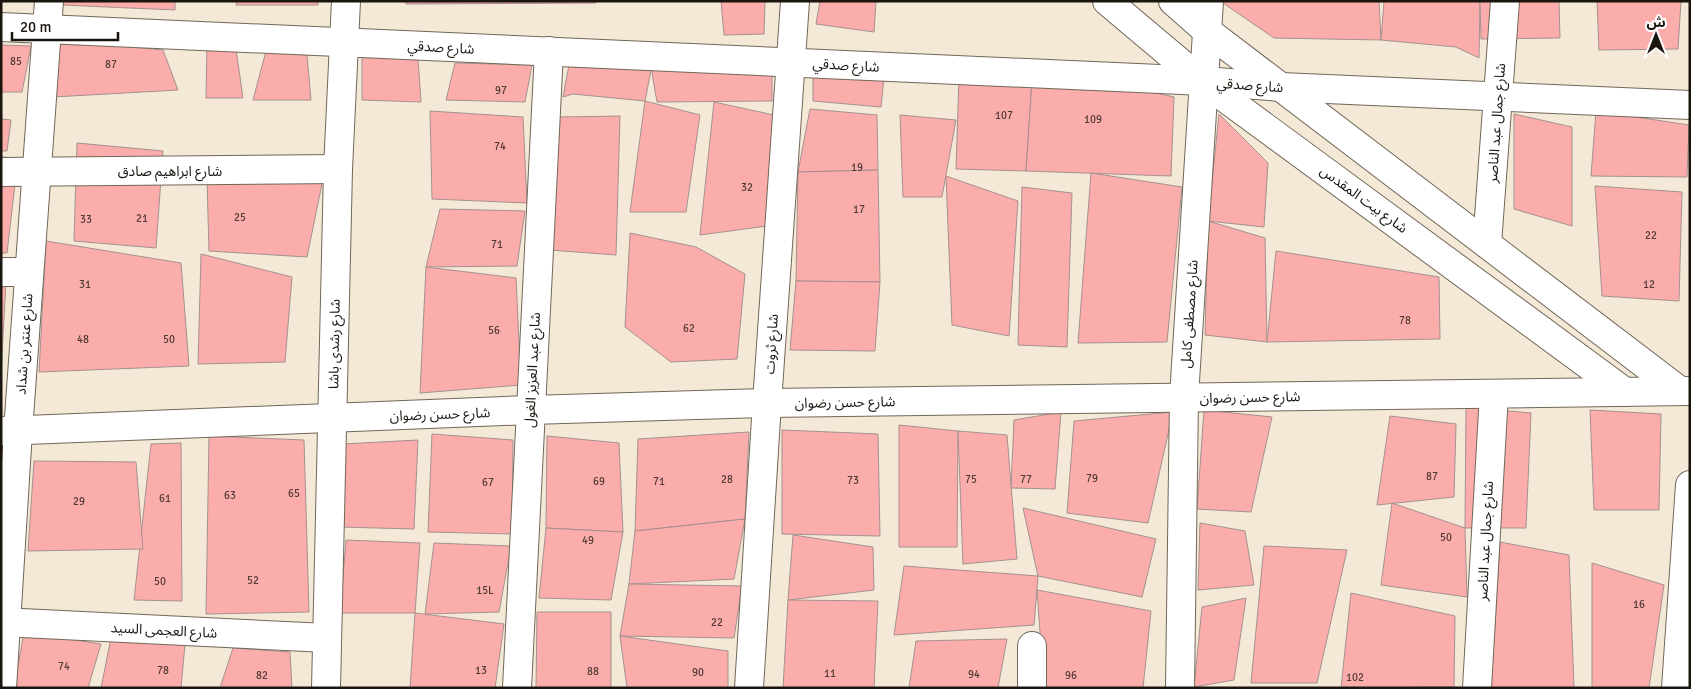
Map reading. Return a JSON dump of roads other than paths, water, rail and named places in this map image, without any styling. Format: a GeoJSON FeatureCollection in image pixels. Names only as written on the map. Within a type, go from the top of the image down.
{"type":"FeatureCollection","features":[{"type":"Feature","properties":{"kind":"street","name":"شارع عنتر بن شداد"},"geometry":{"type":"LineString","coordinates":[[2,688],[9,431],[29,272],[49,1]]}},
{"type":"Feature","properties":{"kind":"street","name":"شارع رشدى باشا"},"geometry":{"type":"LineString","coordinates":[[326,688],[338,169],[346,1]]}},
{"type":"Feature","properties":{"kind":"street","name":"شارع ثروت"},"geometry":{"type":"LineString","coordinates":[[750,688],[767,403],[795,1]]}},
{"type":"Feature","properties":{"kind":"street","name":"شارع بيت المقدس"},"geometry":{"type":"LineString","coordinates":[[1107,1],[1204,81],[1625,392]]}},
{"type":"Feature","properties":{"kind":"street"},"geometry":{"type":"LineString","coordinates":[[1172,1],[1207,31],[1487,244],[1685,391]]}},
{"type":"Feature","properties":{"kind":"street","name":"شارع مصطفى كامل"},"geometry":{"type":"LineString","coordinates":[[1180,688],[1184,397],[1209,1]]}},
{"type":"Feature","properties":{"kind":"street","name":"شارع جمال عبد الناصر"},"geometry":{"type":"LineString","coordinates":[[1487,244],[1505,1]]}},
{"type":"Feature","properties":{"kind":"street","name":"شارع صدقي"},"geometry":{"type":"LineString","coordinates":[[1,27],[1204,81],[1281,87],[1498,95],[1690,105]]}},
{"type":"Feature","properties":{"kind":"street","name":"شارع عبد العزيز الغول"},"geometry":{"type":"LineString","coordinates":[[517,688],[548,52]]}},
{"type":"Feature","properties":{"kind":"street","name":"شارع ابراهيم صادق"},"geometry":{"type":"LineString","coordinates":[[1,172],[338,169]]}},
{"type":"Feature","properties":{"kind":"street"},"geometry":{"type":"LineString","coordinates":[[1,272],[29,272]]}},
{"type":"Feature","properties":{"kind":"street","name":"شارع حسن رضوان"},"geometry":{"type":"LineString","coordinates":[[9,431],[530,410],[767,403],[1685,391]]}},
{"type":"Feature","properties":{"kind":"street","name":"شارع جمال عبد الناصر"},"geometry":{"type":"LineString","coordinates":[[1477,688],[1494,394]]}},
{"type":"Feature","properties":{"kind":"street"},"geometry":{"type":"LineString","coordinates":[[1676,688],[1690,485]]}},
{"type":"Feature","properties":{"kind":"street","name":"شارع العجمى السيد"},"geometry":{"type":"LineString","coordinates":[[3,622],[327,638]]}},
{"type":"Feature","properties":{"kind":"street"},"geometry":{"type":"LineString","coordinates":[[1032,646],[1032,688]]}}]}
